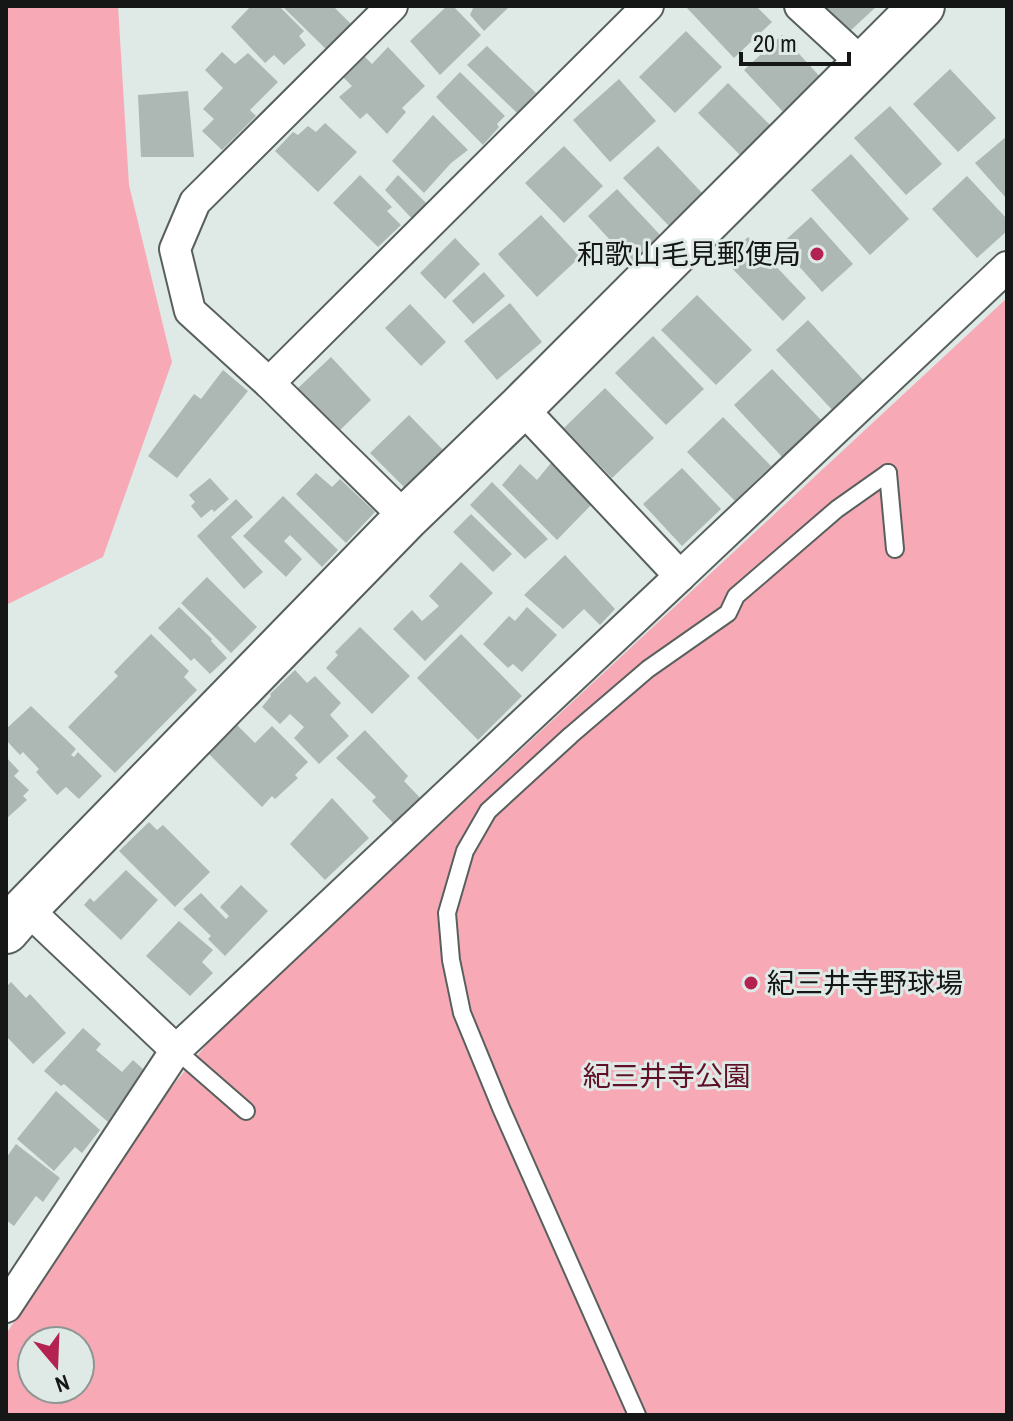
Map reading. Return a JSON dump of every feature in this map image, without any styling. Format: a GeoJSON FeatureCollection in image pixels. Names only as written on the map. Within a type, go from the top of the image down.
{"type":"FeatureCollection","features":[{"type":"Feature","properties":{"kind":"street"},"geometry":{"type":"LineString","coordinates":[[392,6],[195,202],[175,249],[190,311],[269,383],[406,518]]}},
{"type":"Feature","properties":{"kind":"street"},"geometry":{"type":"LineString","coordinates":[[269,383],[648,6]]}},
{"type":"Feature","properties":{"kind":"street"},"geometry":{"type":"LineString","coordinates":[[800,6],[864,65]]}},
{"type":"Feature","properties":{"kind":"street"},"geometry":{"type":"LineString","coordinates":[[176,1050],[16,920],[406,518],[922,6]]}},
{"type":"Feature","properties":{"kind":"street"},"geometry":{"type":"LineString","coordinates":[[6,1307],[176,1050],[1007,267]]}},
{"type":"Feature","properties":{"kind":"street"},"geometry":{"type":"LineString","coordinates":[[521,407],[680,576]]}},
{"type":"Feature","properties":{"kind":"lane"},"geometry":{"type":"LineString","coordinates":[[637,1415],[462,1013],[451,960],[447,913],[465,851],[488,811],[571,735],[648,669],[728,613],[736,596],[837,509],[888,473],[895,549]]}},
{"type":"Feature","properties":{"kind":"lane"},"geometry":{"type":"LineString","coordinates":[[176,1050],[246,1111]]}},
{"type":"Feature","properties":{"kind":"green space"},"geometry":{"type":"Polygon","coordinates":[[[6,6],[118,6],[129,185],[172,362],[103,557],[6,605],[6,6]]]}},
{"type":"Feature","properties":{"kind":"green space","name":"紀三井寺公園"},"geometry":{"type":"Polygon","coordinates":[[[1007,298],[1007,1415],[6,1415],[6,1334],[157,1105],[215,1034],[1007,298]]]}},
{"type":"Feature","properties":{"kind":"building"},"geometry":{"type":"Polygon","coordinates":[[[251,6],[279,6],[304,31],[299,36],[306,45],[284,65],[274,55],[265,63],[231,27],[251,6]]]}},
{"type":"Feature","properties":{"kind":"building"},"geometry":{"type":"Polygon","coordinates":[[[282,6],[333,6],[352,25],[328,51],[282,6]]]}},
{"type":"Feature","properties":{"kind":"building"},"geometry":{"type":"Polygon","coordinates":[[[447,6],[453,6],[481,35],[440,75],[410,41],[447,6]]]}},
{"type":"Feature","properties":{"kind":"building"},"geometry":{"type":"Polygon","coordinates":[[[474,6],[510,6],[484,31],[470,15],[474,6]]]}},
{"type":"Feature","properties":{"kind":"building"},"geometry":{"type":"Polygon","coordinates":[[[756,6],[772,22],[734,58],[687,8],[756,6]]]}},
{"type":"Feature","properties":{"kind":"building"},"geometry":{"type":"Polygon","coordinates":[[[824,6],[877,6],[849,32],[824,6]]]}},
{"type":"Feature","properties":{"kind":"building"},"geometry":{"type":"Polygon","coordinates":[[[686,31],[722,67],[675,113],[639,77],[686,31]]]}},
{"type":"Feature","properties":{"kind":"building"},"geometry":{"type":"Polygon","coordinates":[[[782,35],[822,79],[785,114],[744,70],[782,35]]]}},
{"type":"Feature","properties":{"kind":"building"},"geometry":{"type":"Polygon","coordinates":[[[487,46],[536,93],[517,113],[467,65],[487,46]]]}},
{"type":"Feature","properties":{"kind":"building"},"geometry":{"type":"Polygon","coordinates":[[[388,47],[425,86],[402,108],[406,112],[387,134],[367,113],[360,119],[339,97],[352,86],[343,77],[363,55],[372,64],[388,47]]]}},
{"type":"Feature","properties":{"kind":"building"},"geometry":{"type":"Polygon","coordinates":[[[222,52],[235,64],[248,53],[278,82],[250,110],[256,116],[222,150],[202,131],[214,119],[203,109],[223,88],[205,70],[222,52]]]}},
{"type":"Feature","properties":{"kind":"building"},"geometry":{"type":"Polygon","coordinates":[[[950,69],[996,118],[958,152],[913,104],[950,69]]]}},
{"type":"Feature","properties":{"kind":"building"},"geometry":{"type":"Polygon","coordinates":[[[460,72],[505,116],[483,145],[436,97],[460,72]]]}},
{"type":"Feature","properties":{"kind":"building"},"geometry":{"type":"Polygon","coordinates":[[[619,79],[656,121],[610,162],[573,120],[619,79]]]}},
{"type":"Feature","properties":{"kind":"building"},"geometry":{"type":"Polygon","coordinates":[[[728,83],[775,130],[745,160],[698,113],[728,83]]]}},
{"type":"Feature","properties":{"kind":"building"},"geometry":{"type":"Polygon","coordinates":[[[188,91],[194,157],[141,157],[138,95],[188,91]]]}},
{"type":"Feature","properties":{"kind":"building"},"geometry":{"type":"Polygon","coordinates":[[[890,106],[942,164],[906,195],[854,138],[890,106]]]}},
{"type":"Feature","properties":{"kind":"building"},"geometry":{"type":"Polygon","coordinates":[[[433,115],[468,150],[451,163],[424,193],[392,161],[433,115]]]}},
{"type":"Feature","properties":{"kind":"building"},"geometry":{"type":"Polygon","coordinates":[[[325,123],[357,152],[318,192],[275,151],[293,132],[298,135],[308,126],[316,132],[325,123]]]}},
{"type":"Feature","properties":{"kind":"building"},"geometry":{"type":"Polygon","coordinates":[[[1007,136],[1007,199],[975,163],[1007,136]]]}},
{"type":"Feature","properties":{"kind":"building"},"geometry":{"type":"Polygon","coordinates":[[[564,146],[603,186],[564,223],[525,183],[564,146]]]}},
{"type":"Feature","properties":{"kind":"building"},"geometry":{"type":"Polygon","coordinates":[[[658,146],[703,194],[669,226],[623,178],[658,146]]]}},
{"type":"Feature","properties":{"kind":"building"},"geometry":{"type":"Polygon","coordinates":[[[851,154],[909,219],[870,255],[811,190],[851,154]]]}},
{"type":"Feature","properties":{"kind":"building"},"geometry":{"type":"Polygon","coordinates":[[[360,175],[392,207],[387,211],[401,225],[378,247],[333,203],[360,175]]]}},
{"type":"Feature","properties":{"kind":"building"},"geometry":{"type":"Polygon","coordinates":[[[398,175],[432,209],[417,224],[385,190],[398,175]]]}},
{"type":"Feature","properties":{"kind":"building"},"geometry":{"type":"Polygon","coordinates":[[[967,176],[1007,219],[1007,231],[977,258],[932,209],[967,176]]]}},
{"type":"Feature","properties":{"kind":"building"},"geometry":{"type":"Polygon","coordinates":[[[617,189],[663,238],[633,265],[588,216],[617,189]]]}},
{"type":"Feature","properties":{"kind":"building"},"geometry":{"type":"Polygon","coordinates":[[[541,215],[580,257],[537,297],[498,254],[541,215]]]}},
{"type":"Feature","properties":{"kind":"building"},"geometry":{"type":"Polygon","coordinates":[[[811,217],[853,264],[822,292],[780,245],[811,217]]]}},
{"type":"Feature","properties":{"kind":"building"},"geometry":{"type":"Polygon","coordinates":[[[748,237],[806,298],[783,321],[724,260],[748,237]]]}},
{"type":"Feature","properties":{"kind":"building"},"geometry":{"type":"Polygon","coordinates":[[[455,238],[480,264],[445,299],[420,273],[455,238]]]}},
{"type":"Feature","properties":{"kind":"building"},"geometry":{"type":"Polygon","coordinates":[[[484,272],[505,296],[473,324],[452,301],[484,272]]]}},
{"type":"Feature","properties":{"kind":"building"},"geometry":{"type":"Polygon","coordinates":[[[697,295],[752,350],[716,385],[661,330],[697,295]]]}},
{"type":"Feature","properties":{"kind":"building"},"geometry":{"type":"Polygon","coordinates":[[[510,303],[542,342],[497,380],[464,341],[510,303]]]}},
{"type":"Feature","properties":{"kind":"building"},"geometry":{"type":"Polygon","coordinates":[[[410,304],[446,342],[421,366],[385,328],[410,304]]]}},
{"type":"Feature","properties":{"kind":"building"},"geometry":{"type":"Polygon","coordinates":[[[808,320],[868,385],[836,414],[776,350],[808,320]]]}},
{"type":"Feature","properties":{"kind":"building"},"geometry":{"type":"Polygon","coordinates":[[[653,336],[704,389],[666,425],[615,373],[653,336]]]}},
{"type":"Feature","properties":{"kind":"building"},"geometry":{"type":"Polygon","coordinates":[[[331,357],[371,400],[338,432],[297,389],[331,357]]]}},
{"type":"Feature","properties":{"kind":"building"},"geometry":{"type":"Polygon","coordinates":[[[772,369],[822,421],[783,458],[734,405],[772,369]]]}},
{"type":"Feature","properties":{"kind":"building"},"geometry":{"type":"Polygon","coordinates":[[[223,370],[248,391],[177,478],[148,456],[194,394],[201,399],[223,370]]]}},
{"type":"Feature","properties":{"kind":"building"},"geometry":{"type":"Polygon","coordinates":[[[605,388],[654,438],[612,478],[564,428],[605,388]]]}},
{"type":"Feature","properties":{"kind":"building"},"geometry":{"type":"Polygon","coordinates":[[[409,415],[446,453],[408,491],[370,453],[409,415]]]}},
{"type":"Feature","properties":{"kind":"building"},"geometry":{"type":"Polygon","coordinates":[[[723,417],[771,466],[735,501],[687,452],[723,417]]]}},
{"type":"Feature","properties":{"kind":"building"},"geometry":{"type":"Polygon","coordinates":[[[551,463],[592,504],[557,540],[502,485],[520,464],[537,480],[551,463]]]}},
{"type":"Feature","properties":{"kind":"building"},"geometry":{"type":"Polygon","coordinates":[[[682,468],[721,509],[682,546],[643,504],[682,468]]]}},
{"type":"Feature","properties":{"kind":"building"},"geometry":{"type":"Polygon","coordinates":[[[316,473],[332,487],[340,479],[375,512],[346,543],[296,494],[316,473]]]}},
{"type":"Feature","properties":{"kind":"building"},"geometry":{"type":"Polygon","coordinates":[[[210,478],[229,499],[201,518],[191,506],[195,502],[189,495],[210,478]]]}},
{"type":"Feature","properties":{"kind":"building"},"geometry":{"type":"Polygon","coordinates":[[[492,482],[548,539],[525,559],[470,505],[492,482]]]}},
{"type":"Feature","properties":{"kind":"building"},"geometry":{"type":"Polygon","coordinates":[[[283,496],[338,550],[322,567],[290,535],[284,541],[302,559],[286,577],[243,536],[283,496]]]}},
{"type":"Feature","properties":{"kind":"building"},"geometry":{"type":"Polygon","coordinates":[[[236,499],[253,517],[231,537],[263,572],[244,589],[197,536],[236,499]]]}},
{"type":"Feature","properties":{"kind":"building"},"geometry":{"type":"Polygon","coordinates":[[[471,514],[512,554],[493,572],[453,532],[471,514]]]}},
{"type":"Feature","properties":{"kind":"building"},"geometry":{"type":"Polygon","coordinates":[[[565,555],[615,609],[600,625],[584,609],[563,629],[524,595],[565,555]]]}},
{"type":"Feature","properties":{"kind":"building"},"geometry":{"type":"Polygon","coordinates":[[[461,562],[493,593],[425,661],[393,629],[412,610],[422,621],[439,606],[429,596],[461,562]]]}},
{"type":"Feature","properties":{"kind":"building"},"geometry":{"type":"Polygon","coordinates":[[[207,577],[257,627],[231,653],[181,603],[207,577]]]}},
{"type":"Feature","properties":{"kind":"building"},"geometry":{"type":"Polygon","coordinates":[[[179,607],[227,658],[210,674],[194,658],[191,661],[158,628],[179,607]]]}},
{"type":"Feature","properties":{"kind":"building"},"geometry":{"type":"Polygon","coordinates":[[[527,607],[557,635],[522,672],[513,664],[508,668],[483,644],[509,616],[515,621],[527,607]]]}},
{"type":"Feature","properties":{"kind":"building"},"geometry":{"type":"Polygon","coordinates":[[[360,627],[410,676],[372,714],[326,668],[338,655],[335,652],[360,627]]]}},
{"type":"Feature","properties":{"kind":"building"},"geometry":{"type":"Polygon","coordinates":[[[151,634],[189,671],[184,677],[197,690],[115,773],[68,727],[118,676],[114,672],[151,634]]]}},
{"type":"Feature","properties":{"kind":"building"},"geometry":{"type":"Polygon","coordinates":[[[461,634],[522,696],[478,740],[417,678],[461,634]]]}},
{"type":"Feature","properties":{"kind":"building"},"geometry":{"type":"Polygon","coordinates":[[[295,670],[307,683],[315,676],[341,703],[330,715],[349,736],[319,764],[294,738],[304,727],[290,714],[280,724],[262,707],[270,694],[295,670]]]}},
{"type":"Feature","properties":{"kind":"building"},"geometry":{"type":"Polygon","coordinates":[[[31,706],[76,749],[71,755],[74,757],[78,752],[102,776],[79,799],[66,787],[57,795],[36,772],[39,769],[6,740],[6,729],[31,706]]]}},
{"type":"Feature","properties":{"kind":"building"},"geometry":{"type":"Polygon","coordinates":[[[236,724],[255,743],[272,726],[308,762],[295,775],[298,778],[262,807],[208,753],[236,724]]]}},
{"type":"Feature","properties":{"kind":"building"},"geometry":{"type":"Polygon","coordinates":[[[365,730],[408,776],[404,781],[422,800],[395,825],[372,801],[376,797],[336,758],[365,730]]]}},
{"type":"Feature","properties":{"kind":"building"},"geometry":{"type":"Polygon","coordinates":[[[6,757],[19,771],[14,776],[29,790],[23,796],[27,800],[6,819],[6,757]]]}},
{"type":"Feature","properties":{"kind":"building"},"geometry":{"type":"Polygon","coordinates":[[[332,798],[369,838],[325,880],[290,844],[332,798]]]}},
{"type":"Feature","properties":{"kind":"building"},"geometry":{"type":"Polygon","coordinates":[[[149,822],[157,830],[163,825],[210,872],[175,907],[119,851],[149,822]]]}},
{"type":"Feature","properties":{"kind":"building"},"geometry":{"type":"Polygon","coordinates":[[[126,870],[158,900],[121,940],[84,905],[90,898],[94,902],[126,870]]]}},
{"type":"Feature","properties":{"kind":"building"},"geometry":{"type":"Polygon","coordinates":[[[241,885],[268,911],[225,956],[208,939],[211,936],[183,909],[201,893],[226,919],[229,916],[220,907],[241,885]]]}},
{"type":"Feature","properties":{"kind":"building"},"geometry":{"type":"Polygon","coordinates":[[[179,921],[213,950],[202,962],[213,973],[190,996],[146,956],[179,921]]]}},
{"type":"Feature","properties":{"kind":"building"},"geometry":{"type":"Polygon","coordinates":[[[11,982],[26,998],[30,994],[66,1033],[33,1064],[6,1036],[6,987],[11,982]]]}},
{"type":"Feature","properties":{"kind":"building"},"geometry":{"type":"Polygon","coordinates":[[[83,1028],[101,1044],[96,1050],[122,1072],[133,1060],[144,1070],[108,1122],[44,1071],[83,1028]]]}},
{"type":"Feature","properties":{"kind":"building"},"geometry":{"type":"Polygon","coordinates":[[[56,1091],[100,1130],[82,1153],[75,1147],[54,1171],[17,1139],[56,1091]]]}},
{"type":"Feature","properties":{"kind":"building"},"geometry":{"type":"Polygon","coordinates":[[[16,1144],[60,1178],[43,1202],[36,1196],[14,1226],[6,1220],[6,1158],[16,1144]]]}},
{"type":"Feature","properties":{"kind":"place","name":"和歌山毛見郵便局"},"geometry":{"type":"Point","coordinates":[817,254]}},
{"type":"Feature","properties":{"kind":"place","name":"紀三井寺野球場"},"geometry":{"type":"Point","coordinates":[751,983]}}]}
